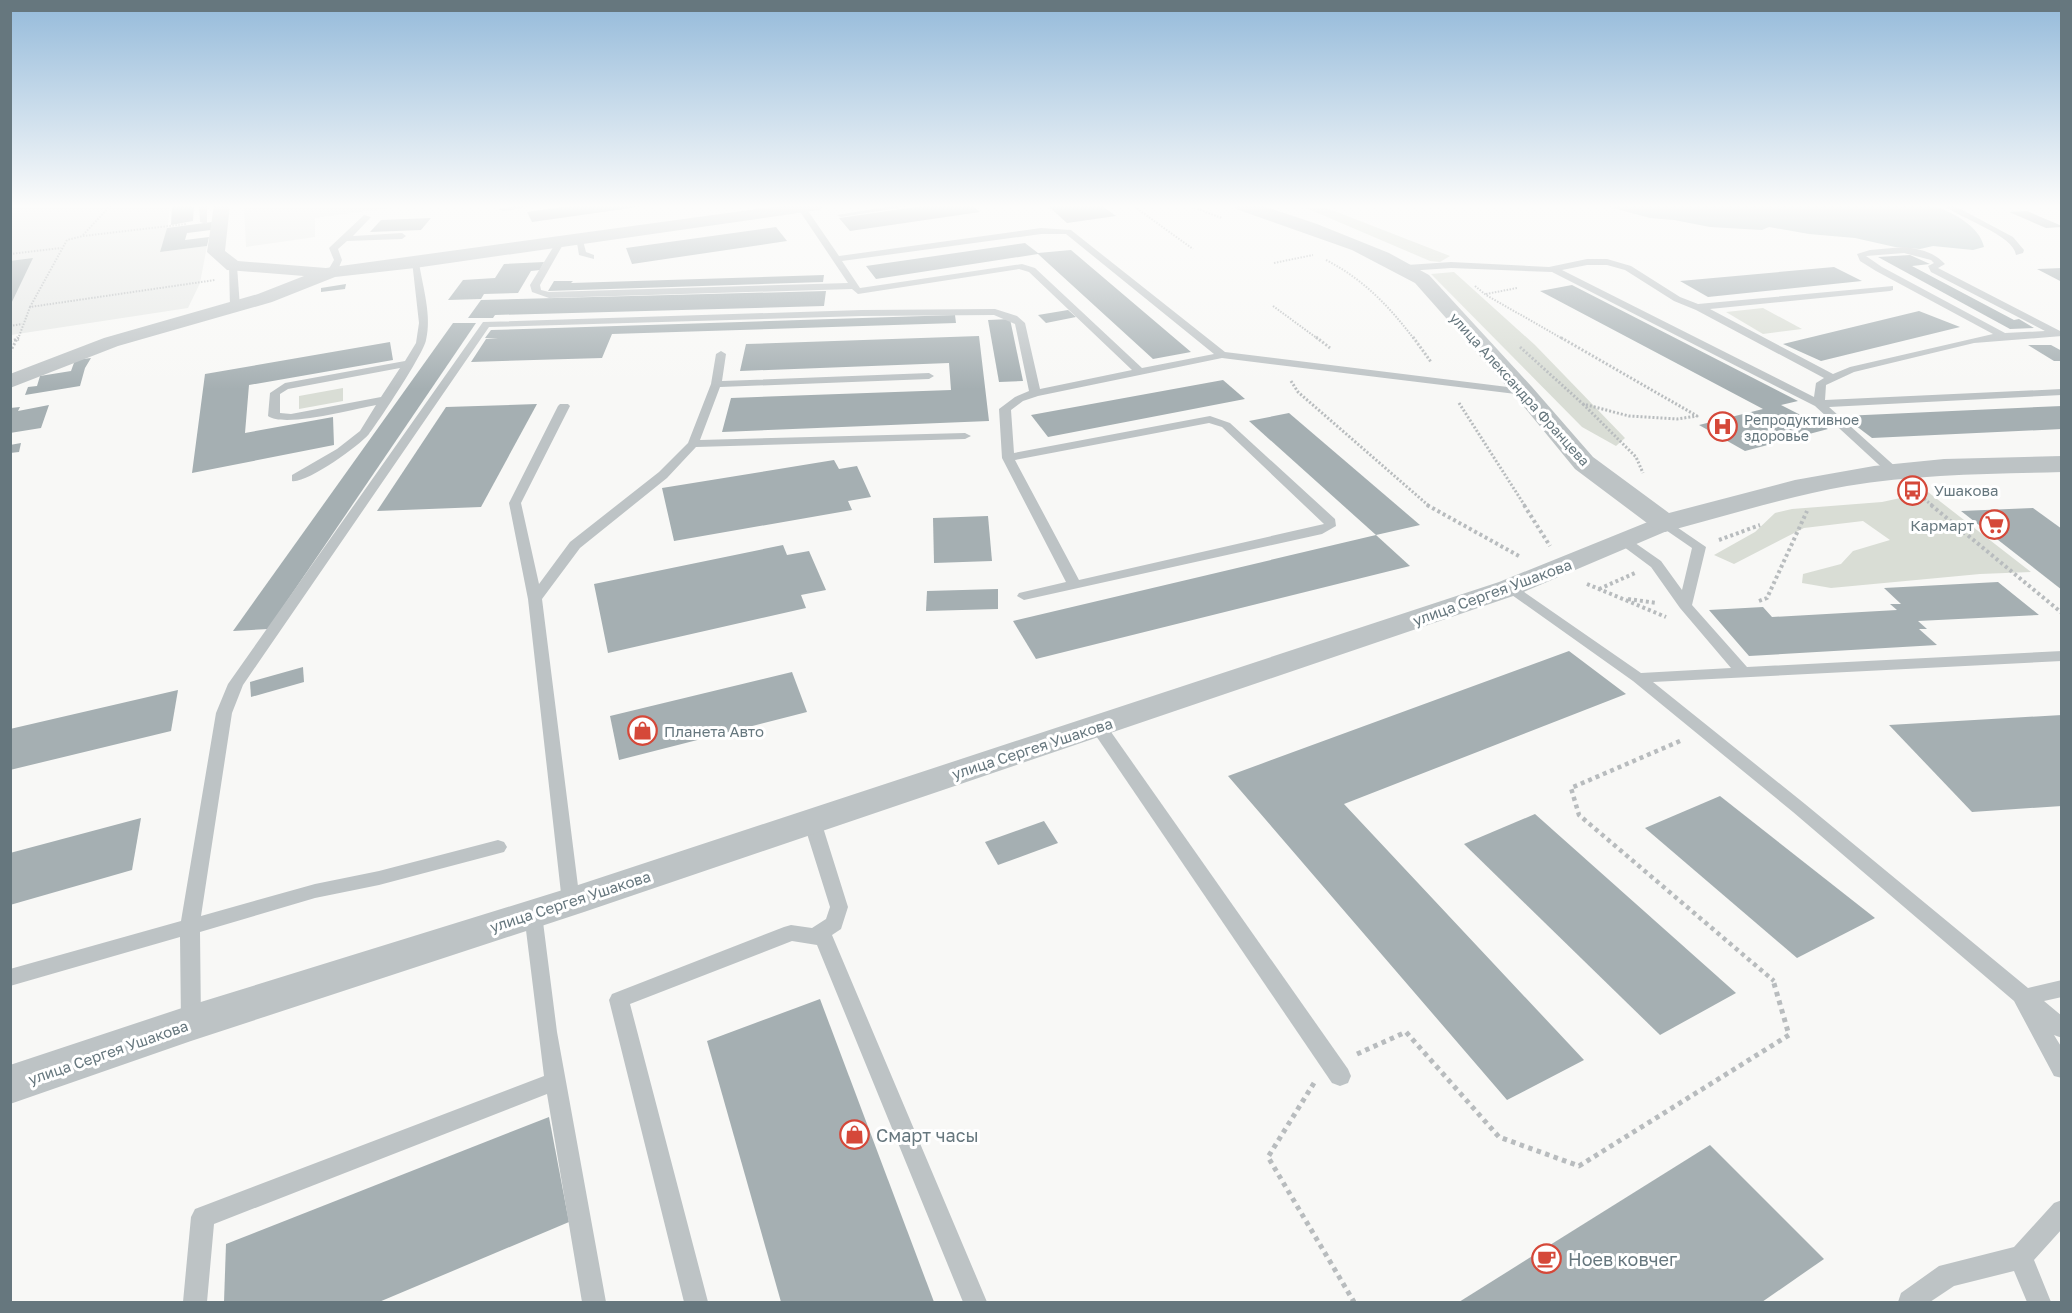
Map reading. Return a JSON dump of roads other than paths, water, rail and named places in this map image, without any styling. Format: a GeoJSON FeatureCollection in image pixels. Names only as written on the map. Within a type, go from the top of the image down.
{"type":"FeatureCollection","features":[{"type":"Feature","properties":{"kind":"street"},"geometry":{"type":"LineString","coordinates":[[238,266],[332,272],[380,266]]}},
{"type":"Feature","properties":{"kind":"street","name":"улица Александра Францева"},"geometry":{"type":"LineString","coordinates":[[1403,266],[1422,279],[1524,392],[1584,463],[1665,523]]}},
{"type":"Feature","properties":{"kind":"street"},"geometry":{"type":"LineString","coordinates":[[10,382],[111,342],[236,307],[332,272]]}},
{"type":"Feature","properties":{"kind":"street","name":"улица Сергея Ушакова"},"geometry":{"type":"LineString","coordinates":[[10,1085],[190,1023],[571,902],[1509,588],[1665,523],[1760,496],[2061,464]]}},
{"type":"Feature","properties":{"kind":"lane"},"geometry":{"type":"LineString","coordinates":[[234,266],[236,307]]}},
{"type":"Feature","properties":{"kind":"lane"},"geometry":{"type":"LineString","coordinates":[[332,272],[335,266]]}},
{"type":"Feature","properties":{"kind":"lane"},"geometry":{"type":"LineString","coordinates":[[296,478],[350,446],[363,433],[409,363],[424,334],[416,266]]}},
{"type":"Feature","properties":{"kind":"lane"},"geometry":{"type":"LineString","coordinates":[[550,266],[535,285],[537,292],[549,295],[856,289],[1017,266]]}},
{"type":"Feature","properties":{"kind":"lane"},"geometry":{"type":"LineString","coordinates":[[841,266],[856,289],[862,313]]}},
{"type":"Feature","properties":{"kind":"lane"},"geometry":{"type":"LineString","coordinates":[[1020,266],[1032,270],[1141,373]]}},
{"type":"Feature","properties":{"kind":"lane"},"geometry":{"type":"LineString","coordinates":[[1111,266],[1222,355]]}},
{"type":"Feature","properties":{"kind":"lane"},"geometry":{"type":"LineString","coordinates":[[1407,268],[1432,266]]}},
{"type":"Feature","properties":{"kind":"lane"},"geometry":{"type":"LineString","coordinates":[[1477,266],[1555,270],[1570,266]]}},
{"type":"Feature","properties":{"kind":"lane"},"geometry":{"type":"LineString","coordinates":[[1622,266],[1677,298],[1833,378]]}},
{"type":"Feature","properties":{"kind":"lane"},"geometry":{"type":"LineString","coordinates":[[1875,266],[2003,336]]}},
{"type":"Feature","properties":{"kind":"lane"},"geometry":{"type":"LineString","coordinates":[[1932,266],[1934,270],[2060,334]]}},
{"type":"Feature","properties":{"kind":"lane"},"geometry":{"type":"LineString","coordinates":[[1555,270],[1819,404],[1904,481]]}},
{"type":"Feature","properties":{"kind":"lane"},"geometry":{"type":"LineString","coordinates":[[1697,307],[1726,306],[1890,288]]}},
{"type":"Feature","properties":{"kind":"lane"},"geometry":{"type":"LineString","coordinates":[[190,1023],[190,927],[224,714],[236,684],[486,324],[981,310],[1014,318],[1020,323],[1035,393]]}},
{"type":"Feature","properties":{"kind":"lane"},"geometry":{"type":"LineString","coordinates":[[1819,404],[1821,383],[1850,370],[1974,340],[2003,336],[2060,334]]}},
{"type":"Feature","properties":{"kind":"lane"},"geometry":{"type":"LineString","coordinates":[[535,599],[575,545],[663,475],[693,444],[716,384],[722,354]]}},
{"type":"Feature","properties":{"kind":"lane"},"geometry":{"type":"LineString","coordinates":[[1076,586],[1008,458],[1005,409],[1019,399],[1035,393],[1222,355],[1524,392]]}},
{"type":"Feature","properties":{"kind":"lane"},"geometry":{"type":"LineString","coordinates":[[385,400],[291,417],[274,416],[275,393],[285,386],[409,363]]}},
{"type":"Feature","properties":{"kind":"lane"},"geometry":{"type":"LineString","coordinates":[[716,384],[929,376]]}},
{"type":"Feature","properties":{"kind":"lane"},"geometry":{"type":"LineString","coordinates":[[1819,404],[2061,393]]}},
{"type":"Feature","properties":{"kind":"lane"},"geometry":{"type":"LineString","coordinates":[[564,406],[515,503],[535,599],[571,902]]}},
{"type":"Feature","properties":{"kind":"lane"},"geometry":{"type":"LineString","coordinates":[[1008,458],[1210,419],[1226,425],[1330,522],[1329,526],[1322,530],[1024,596]]}},
{"type":"Feature","properties":{"kind":"lane"},"geometry":{"type":"LineString","coordinates":[[693,444],[965,436]]}},
{"type":"Feature","properties":{"kind":"lane"},"geometry":{"type":"LineString","coordinates":[[1665,523],[1699,547],[1685,605]]}},
{"type":"Feature","properties":{"kind":"lane"},"geometry":{"type":"LineString","coordinates":[[1623,541],[1656,564],[1685,605],[1743,673]]}},
{"type":"Feature","properties":{"kind":"lane"},"geometry":{"type":"LineString","coordinates":[[1509,588],[1638,678],[1799,808],[2061,1029]]}},
{"type":"Feature","properties":{"kind":"lane"},"geometry":{"type":"LineString","coordinates":[[1638,678],[2061,656]]}},
{"type":"Feature","properties":{"kind":"lane"},"geometry":{"type":"LineString","coordinates":[[1098,726],[1336,1071]]}},
{"type":"Feature","properties":{"kind":"lane"},"geometry":{"type":"LineString","coordinates":[[812,821],[840,907],[834,924],[814,937]]}},
{"type":"Feature","properties":{"kind":"lane"},"geometry":{"type":"LineString","coordinates":[[10,978],[315,891],[379,878],[498,847]]}},
{"type":"Feature","properties":{"kind":"lane"},"geometry":{"type":"LineString","coordinates":[[533,914],[547,1032],[594,1302]]}},
{"type":"Feature","properties":{"kind":"lane"},"geometry":{"type":"LineString","coordinates":[[696,1302],[619,1000],[791,933],[824,938],[975,1302]]}},
{"type":"Feature","properties":{"kind":"lane"},"geometry":{"type":"LineString","coordinates":[[2023,998],[2061,988]]}},
{"type":"Feature","properties":{"kind":"lane"},"geometry":{"type":"LineString","coordinates":[[2023,998],[2061,1070]]}},
{"type":"Feature","properties":{"kind":"lane"},"geometry":{"type":"LineString","coordinates":[[195,1302],[203,1217],[556,1081]]}},
{"type":"Feature","properties":{"kind":"lane"},"geometry":{"type":"LineString","coordinates":[[1910,1302],[1948,1275],[2021,1257],[2061,1211]]}},
{"type":"Feature","properties":{"kind":"lane"},"geometry":{"type":"LineString","coordinates":[[2021,1257],[2039,1302]]}},
{"type":"Feature","properties":{"kind":"place","name":"Репродуктивное здоровье"},"geometry":{"type":"Point","coordinates":[1723,427]}},
{"type":"Feature","properties":{"kind":"place","name":"Ушакова"},"geometry":{"type":"Point","coordinates":[1913,490]}},
{"type":"Feature","properties":{"kind":"place","name":"Кармарт"},"geometry":{"type":"Point","coordinates":[1995,525]}},
{"type":"Feature","properties":{"kind":"place","name":"Планета Авто"},"geometry":{"type":"Point","coordinates":[643,731]}},
{"type":"Feature","properties":{"kind":"place","name":"Смарт часы"},"geometry":{"type":"Point","coordinates":[855,1135]}},
{"type":"Feature","properties":{"kind":"place","name":"Ноев ковчег"},"geometry":{"type":"Point","coordinates":[1547,1259]}}]}
